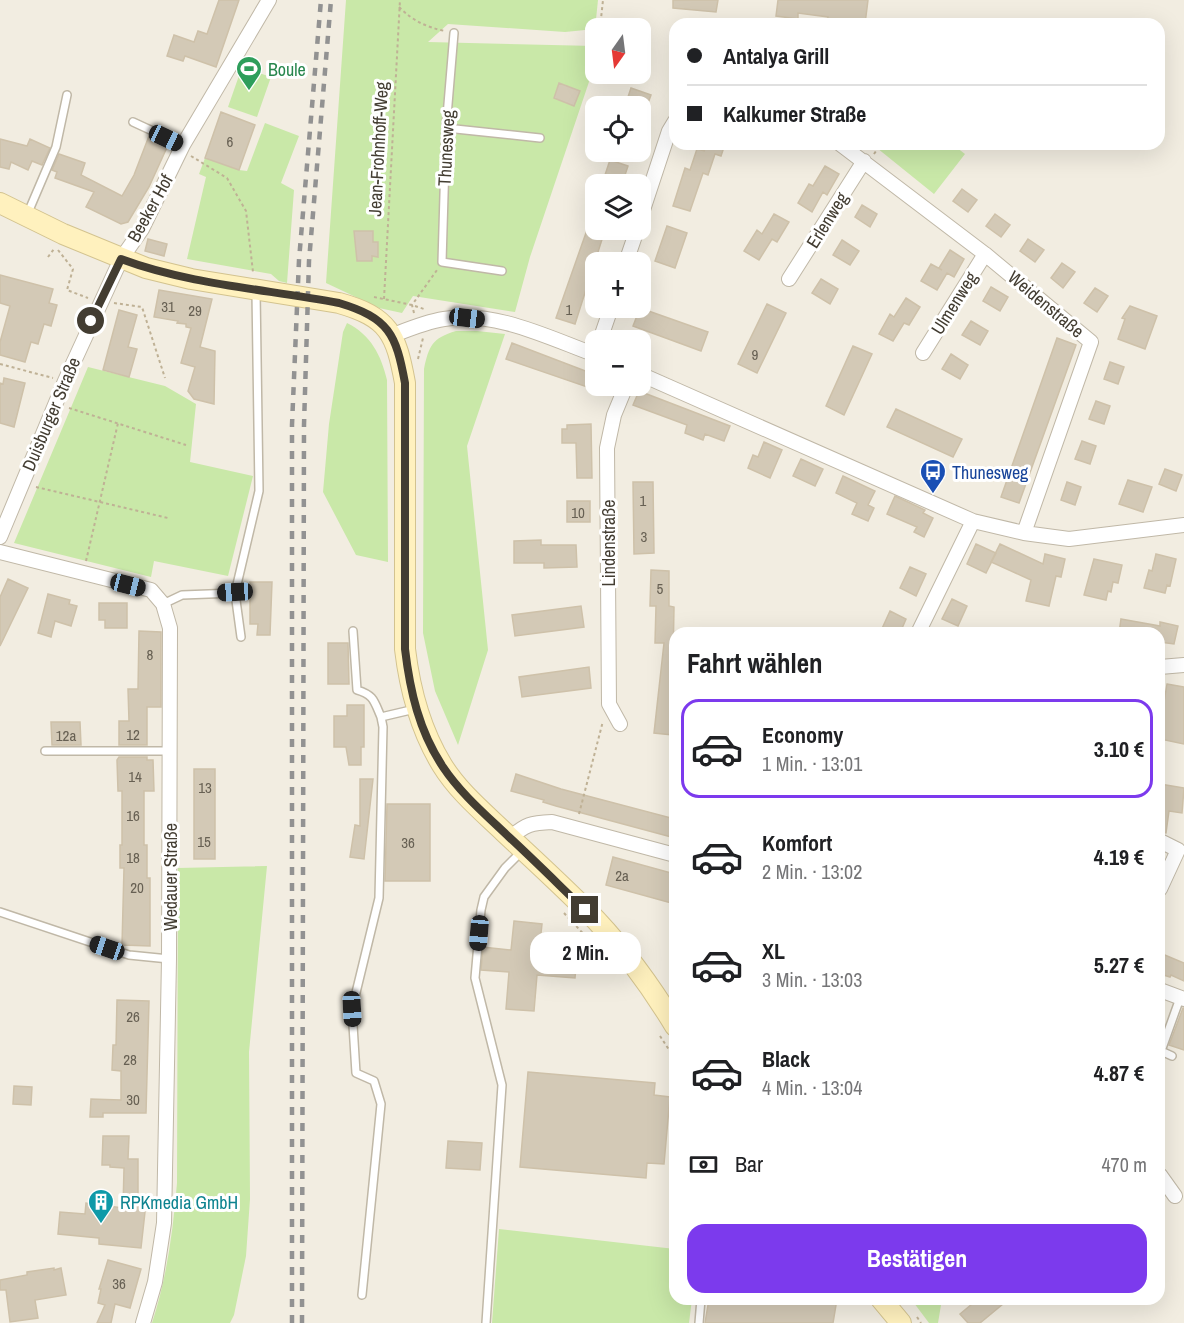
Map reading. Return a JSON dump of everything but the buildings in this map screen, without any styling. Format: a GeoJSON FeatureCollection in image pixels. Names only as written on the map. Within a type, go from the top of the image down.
{"type":"FeatureCollection","features":[{"type":"Feature","properties":{"kind":"main road"},"geometry":{"type":"LineString","coordinates":[[0,203],[121,259],[146,268],[191,279],[339,303],[361,309],[378,319],[392,336],[400,355],[405,383],[405,649],[409,681],[416,709],[428,739],[443,766],[469,799],[597,921],[633,964],[666,1029]]}},
{"type":"Feature","properties":{"kind":"main road"},"geometry":{"type":"LineString","coordinates":[[886,1305],[901,1323]]}},
{"type":"Feature","properties":{"kind":"street","name":"Beeker Hof"},"geometry":{"type":"LineString","coordinates":[[121,259],[142,229],[182,147],[269,0]]}},
{"type":"Feature","properties":{"kind":"street"},"geometry":{"type":"LineString","coordinates":[[651,186],[669,131]]}},
{"type":"Feature","properties":{"kind":"street","name":"Weidenstraße"},"geometry":{"type":"LineString","coordinates":[[848,150],[985,254],[1090,342],[1024,533]]}},
{"type":"Feature","properties":{"kind":"street","name":"Erlenweg"},"geometry":{"type":"LineString","coordinates":[[789,279],[864,161]]}},
{"type":"Feature","properties":{"kind":"street","name":"Ulmenweg"},"geometry":{"type":"LineString","coordinates":[[923,353],[985,254]]}},
{"type":"Feature","properties":{"kind":"street","name":"Duisburger Straße"},"geometry":{"type":"LineString","coordinates":[[1,532],[64,381],[121,259]]}},
{"type":"Feature","properties":{"kind":"street"},"geometry":{"type":"LineString","coordinates":[[392,336],[417,325],[446,318],[467,318],[521,327],[585,351]]}},
{"type":"Feature","properties":{"kind":"street"},"geometry":{"type":"LineString","coordinates":[[651,379],[973,521],[1024,533],[1069,539],[1184,525]]}},
{"type":"Feature","properties":{"kind":"street","name":"Lindenstraße"},"geometry":{"type":"LineString","coordinates":[[620,724],[609,704],[608,448],[614,415],[622,396]]}},
{"type":"Feature","properties":{"kind":"street"},"geometry":{"type":"LineString","coordinates":[[921,627],[973,521]]}},
{"type":"Feature","properties":{"kind":"street"},"geometry":{"type":"LineString","coordinates":[[0,552],[151,590],[163,604]]}},
{"type":"Feature","properties":{"kind":"street","name":"Wedauer Straße"},"geometry":{"type":"LineString","coordinates":[[143,1323],[155,1282],[164,1223],[169,960],[170,628],[163,604]]}},
{"type":"Feature","properties":{"kind":"street"},"geometry":{"type":"LineString","coordinates":[[1165,667],[1184,665]]}},
{"type":"Feature","properties":{"kind":"street"},"geometry":{"type":"LineString","coordinates":[[517,844],[524,826],[552,822],[669,853]]}},
{"type":"Feature","properties":{"kind":"street"},"geometry":{"type":"LineString","coordinates":[[1165,843],[1182,848],[1165,880]]}},
{"type":"Feature","properties":{"kind":"street"},"geometry":{"type":"LineString","coordinates":[[1165,992],[1182,999]]}},
{"type":"Feature","properties":{"kind":"street"},"geometry":{"type":"LineString","coordinates":[[1165,1182],[1175,1197]]}},
{"type":"Feature","properties":{"kind":"lane","name":"Thunesweg"},"geometry":{"type":"LineString","coordinates":[[442,262],[446,128],[454,33]]}},
{"type":"Feature","properties":{"kind":"lane"},"geometry":{"type":"LineString","coordinates":[[27,215],[56,147],[67,95]]}},
{"type":"Feature","properties":{"kind":"lane"},"geometry":{"type":"LineString","coordinates":[[133,122],[182,147]]}},
{"type":"Feature","properties":{"kind":"lane"},"geometry":{"type":"LineString","coordinates":[[446,128],[540,138]]}},
{"type":"Feature","properties":{"kind":"lane"},"geometry":{"type":"LineString","coordinates":[[442,262],[502,272]]}},
{"type":"Feature","properties":{"kind":"lane"},"geometry":{"type":"LineString","coordinates":[[241,637],[235,592],[259,491],[255,290]]}},
{"type":"Feature","properties":{"kind":"lane"},"geometry":{"type":"LineString","coordinates":[[163,604],[182,595],[235,592]]}},
{"type":"Feature","properties":{"kind":"lane"},"geometry":{"type":"LineString","coordinates":[[353,631],[357,690],[369,694],[374,700],[383,727],[379,898],[352,1009],[356,1073],[374,1081],[381,1104],[362,1295]]}},
{"type":"Feature","properties":{"kind":"lane"},"geometry":{"type":"LineString","coordinates":[[381,717],[416,709]]}},
{"type":"Feature","properties":{"kind":"lane"},"geometry":{"type":"LineString","coordinates":[[45,751],[170,751]]}},
{"type":"Feature","properties":{"kind":"lane"},"geometry":{"type":"LineString","coordinates":[[486,1323],[502,1084],[475,978],[484,897],[505,868],[517,844]]}},
{"type":"Feature","properties":{"kind":"lane"},"geometry":{"type":"LineString","coordinates":[[0,912],[129,955],[169,960]]}},
{"type":"Feature","properties":{"kind":"lane"},"geometry":{"type":"LineString","coordinates":[[1165,1042],[1182,999]]}},
{"type":"Feature","properties":{"kind":"lane"},"geometry":{"type":"LineString","coordinates":[[1165,1053],[1172,1056]]}},
{"type":"Feature","properties":{"kind":"lane"},"geometry":{"type":"LineString","coordinates":[[699,1323],[700,1305]]}},
{"type":"Feature","properties":{"kind":"path","name":"Jean-Frohnhoff-Weg"},"geometry":{"type":"LineString","coordinates":[[400,0],[384,298],[412,305],[442,262]]}},
{"type":"Feature","properties":{"kind":"path"},"geometry":{"type":"LineString","coordinates":[[601,18],[603,0]]}},
{"type":"Feature","properties":{"kind":"path"},"geometry":{"type":"LineString","coordinates":[[399,7],[411,19],[421,24],[454,33]]}},
{"type":"Feature","properties":{"kind":"path"},"geometry":{"type":"LineString","coordinates":[[182,147],[226,178],[246,211],[255,290]]}},
{"type":"Feature","properties":{"kind":"path"},"geometry":{"type":"LineString","coordinates":[[48,257],[56,248],[73,269],[67,290],[100,302],[142,307],[165,378]]}},
{"type":"Feature","properties":{"kind":"path"},"geometry":{"type":"LineString","coordinates":[[417,325],[423,340],[417,361]]}},
{"type":"Feature","properties":{"kind":"path"},"geometry":{"type":"LineString","coordinates":[[0,364],[64,381]]}},
{"type":"Feature","properties":{"kind":"path"},"geometry":{"type":"LineString","coordinates":[[55,404],[186,445]]}},
{"type":"Feature","properties":{"kind":"path"},"geometry":{"type":"LineString","coordinates":[[83,574],[118,423]]}},
{"type":"Feature","properties":{"kind":"path"},"geometry":{"type":"LineString","coordinates":[[21,483],[168,518]]}},
{"type":"Feature","properties":{"kind":"path"},"geometry":{"type":"LineString","coordinates":[[575,828],[609,704]]}},
{"type":"Feature","properties":{"kind":"path"},"geometry":{"type":"LineString","coordinates":[[557,906],[609,961]]}},
{"type":"Feature","properties":{"kind":"green space"},"geometry":{"type":"Polygon","coordinates":[[[346,0],[598,0],[596,18],[585,18],[585,30],[565,32],[448,24],[428,42],[585,46],[585,84],[588,84],[530,257],[515,312],[413,296],[402,313],[379,308],[326,283],[346,0]]]}},
{"type":"Feature","properties":{"kind":"green space","name":"Boule"},"geometry":{"type":"Polygon","coordinates":[[[242,67],[271,77],[257,117],[228,107],[242,67]]]}},
{"type":"Feature","properties":{"kind":"green space"},"geometry":{"type":"Polygon","coordinates":[[[265,123],[299,136],[281,183],[294,190],[287,283],[279,281],[271,274],[187,259],[206,177],[199,174],[205,158],[247,171],[265,123]]]}},
{"type":"Feature","properties":{"kind":"green space"},"geometry":{"type":"Polygon","coordinates":[[[879,150],[960,150],[965,154],[934,194],[879,150]]]}},
{"type":"Feature","properties":{"kind":"green space"},"geometry":{"type":"Polygon","coordinates":[[[347,323],[363,333],[374,347],[382,362],[387,380],[388,562],[356,555],[323,492],[329,424],[343,332],[347,323]]]}},
{"type":"Feature","properties":{"kind":"green space"},"geometry":{"type":"Polygon","coordinates":[[[456,331],[505,334],[467,446],[488,650],[458,745],[435,691],[423,633],[424,369],[433,344],[456,331]]]}},
{"type":"Feature","properties":{"kind":"green space"},"geometry":{"type":"Polygon","coordinates":[[[88,367],[165,386],[196,404],[190,462],[253,476],[228,576],[154,561],[151,577],[14,543],[88,367]]]}},
{"type":"Feature","properties":{"kind":"green space"},"geometry":{"type":"Polygon","coordinates":[[[267,866],[249,1052],[250,1199],[246,1256],[234,1315],[230,1323],[152,1323],[169,1254],[177,1183],[178,868],[267,866]]]}},
{"type":"Feature","properties":{"kind":"green space"},"geometry":{"type":"Polygon","coordinates":[[[499,1229],[669,1248],[669,1305],[691,1305],[689,1323],[492,1323],[499,1229]]]}},
{"type":"Feature","properties":{"kind":"green space"},"geometry":{"type":"Polygon","coordinates":[[[916,1305],[941,1305],[938,1323],[929,1323],[916,1305]]]}},
{"type":"Feature","properties":{"kind":"railway"},"geometry":{"type":"LineString","coordinates":[[292,1323],[292,425],[299,260],[321,0]]}},
{"type":"Feature","properties":{"kind":"railway"},"geometry":{"type":"LineString","coordinates":[[302,1323],[304,425],[309,261],[331,0]]}},
{"type":"Feature","properties":{"kind":"place","name":"Boule"},"geometry":{"type":"Point","coordinates":[249,92]}},
{"type":"Feature","properties":{"kind":"place","name":"Thunesweg"},"geometry":{"type":"Point","coordinates":[933,495]}},
{"type":"Feature","properties":{"kind":"place","name":"RPKmedia GmbH"},"geometry":{"type":"Point","coordinates":[101,1225]}},
{"type":"Feature","properties":{"kind":"route"},"geometry":{"type":"LineString","coordinates":[[91,321],[121,259],[191,279],[339,303],[361,309],[385,326],[400,355],[405,383],[405,649],[409,681],[416,709],[428,739],[443,766],[469,799],[585,910]]}}]}
